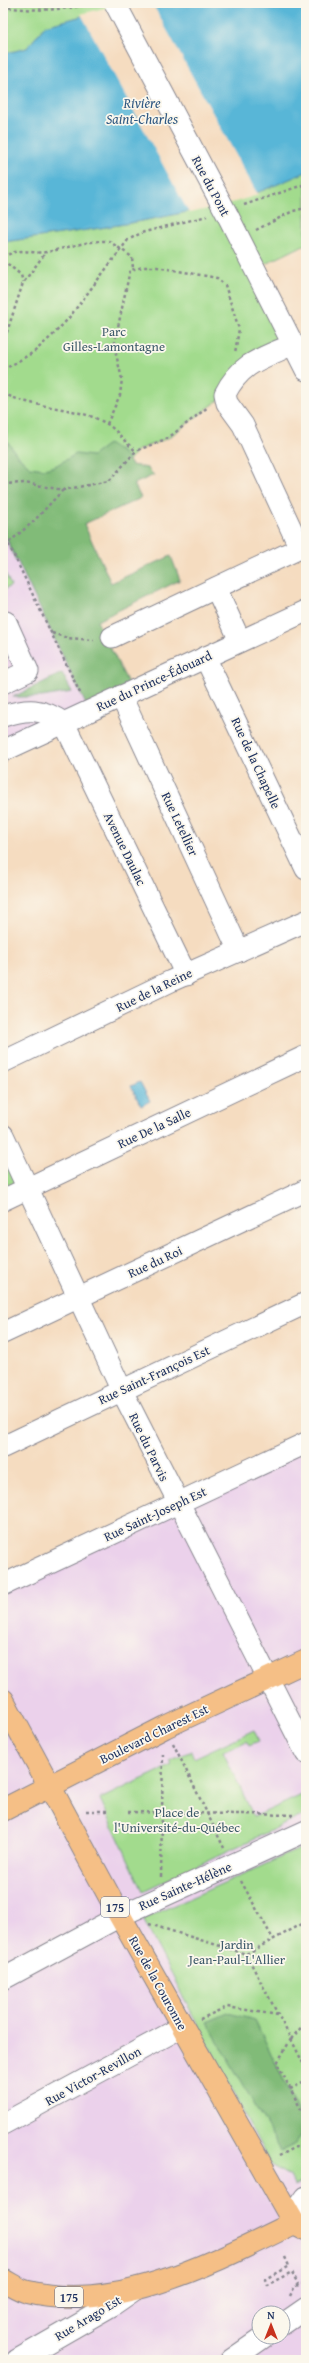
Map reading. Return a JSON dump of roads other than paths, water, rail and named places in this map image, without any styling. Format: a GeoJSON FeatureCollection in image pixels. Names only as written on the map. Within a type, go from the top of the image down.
{"type":"FeatureCollection","features":[{"type":"Feature","properties":{"kind":"main road","name":"Boulevard Charest Est"},"geometry":{"type":"LineString","coordinates":[[3,1810],[165,1727],[306,1661]]}},
{"type":"Feature","properties":{"kind":"main road","name":"Rue de la Couronne"},"geometry":{"type":"LineString","coordinates":[[3,1700],[51,1785],[120,1916],[182,2027],[300,2226]]}},
{"type":"Feature","properties":{"kind":"main road","name":"175"},"geometry":{"type":"LineString","coordinates":[[3,2280],[26,2292],[65,2297],[138,2287],[187,2273],[300,2226]]}},
{"type":"Feature","properties":{"kind":"street","name":"Rue du Pont"},"geometry":{"type":"LineString","coordinates":[[115,3],[228,216],[306,370]]}},
{"type":"Feature","properties":{"kind":"street"},"geometry":{"type":"LineString","coordinates":[[105,638],[303,547],[243,425],[227,403],[225,394],[232,379],[243,368],[294,344]]}},
{"type":"Feature","properties":{"kind":"street"},"geometry":{"type":"LineString","coordinates":[[216,588],[240,641]]}},
{"type":"Feature","properties":{"kind":"street","name":"Rue du Prince-Édouard"},"geometry":{"type":"LineString","coordinates":[[3,751],[306,611]]}},
{"type":"Feature","properties":{"kind":"street"},"geometry":{"type":"LineString","coordinates":[[3,623],[6,622],[28,671],[3,683]]}},
{"type":"Feature","properties":{"kind":"street","name":"Rue de la Chapelle"},"geometry":{"type":"LineString","coordinates":[[205,657],[306,869]]}},
{"type":"Feature","properties":{"kind":"street","name":"Rue Letellier"},"geometry":{"type":"LineString","coordinates":[[121,696],[239,952]]}},
{"type":"Feature","properties":{"kind":"street"},"geometry":{"type":"LineString","coordinates":[[3,716],[34,710],[50,714],[64,723]]}},
{"type":"Feature","properties":{"kind":"street","name":"Avenue Daulac"},"geometry":{"type":"LineString","coordinates":[[64,723],[186,975]]}},
{"type":"Feature","properties":{"kind":"street","name":"Rue de la Reine"},"geometry":{"type":"LineString","coordinates":[[3,1062],[186,975],[306,921]]}},
{"type":"Feature","properties":{"kind":"street","name":"Rue De la Salle"},"geometry":{"type":"LineString","coordinates":[[3,1200],[306,1056]]}},
{"type":"Feature","properties":{"kind":"street","name":"Rue du Parvis"},"geometry":{"type":"LineString","coordinates":[[3,1135],[122,1391],[306,1754]]}},
{"type":"Feature","properties":{"kind":"street","name":"Rue du Roi"},"geometry":{"type":"LineString","coordinates":[[3,1333],[306,1190]]}},
{"type":"Feature","properties":{"kind":"street","name":"Rue Saint-François Est"},"geometry":{"type":"LineString","coordinates":[[3,1448],[306,1303]]}},
{"type":"Feature","properties":{"kind":"street","name":"Rue Saint-Joseph Est"},"geometry":{"type":"LineString","coordinates":[[3,1585],[306,1443]]}},
{"type":"Feature","properties":{"kind":"street","name":"Rue Sainte-Hélène"},"geometry":{"type":"LineString","coordinates":[[3,1979],[120,1916],[232,1865],[302,1823]]}},
{"type":"Feature","properties":{"kind":"street","name":"Rue Victor-Revillon"},"geometry":{"type":"LineString","coordinates":[[3,2124],[182,2027]]}},
{"type":"Feature","properties":{"kind":"street"},"geometry":{"type":"LineString","coordinates":[[300,2226],[299,2207],[306,2197]]}},
{"type":"Feature","properties":{"kind":"street","name":"Rue Arago Est"},"geometry":{"type":"LineString","coordinates":[[17,2360],[111,2306],[138,2287]]}},
{"type":"Feature","properties":{"kind":"street"},"geometry":{"type":"LineString","coordinates":[[291,2318],[306,2308]]}},
{"type":"Feature","properties":{"kind":"street"},"geometry":{"type":"LineString","coordinates":[[231,2360],[253,2345]]}},
{"type":"Feature","properties":{"kind":"water","name":"Rivière Saint-Charles"},"geometry":{"type":"Polygon","coordinates":[[[131,3],[306,3],[306,172],[243,198],[221,204],[112,226],[3,242],[3,54],[27,48],[45,26],[131,3]]]}},
{"type":"Feature","properties":{"kind":"water"},"geometry":{"type":"Polygon","coordinates":[[[140,1082],[150,1101],[141,1106],[131,1086],[140,1082]]]}},
{"type":"Feature","properties":{"kind":"park label","name":"Parc Gilles-Lamontagne"},"geometry":{"type":"Point","coordinates":[114,338]}},
{"type":"Feature","properties":{"kind":"park label","name":"Place de l'Université-du-Québec"},"geometry":{"type":"Point","coordinates":[177,1820]}},
{"type":"Feature","properties":{"kind":"park label","name":"Jardin Jean-Paul-L'Allier"},"geometry":{"type":"Point","coordinates":[237,1952]}}]}
